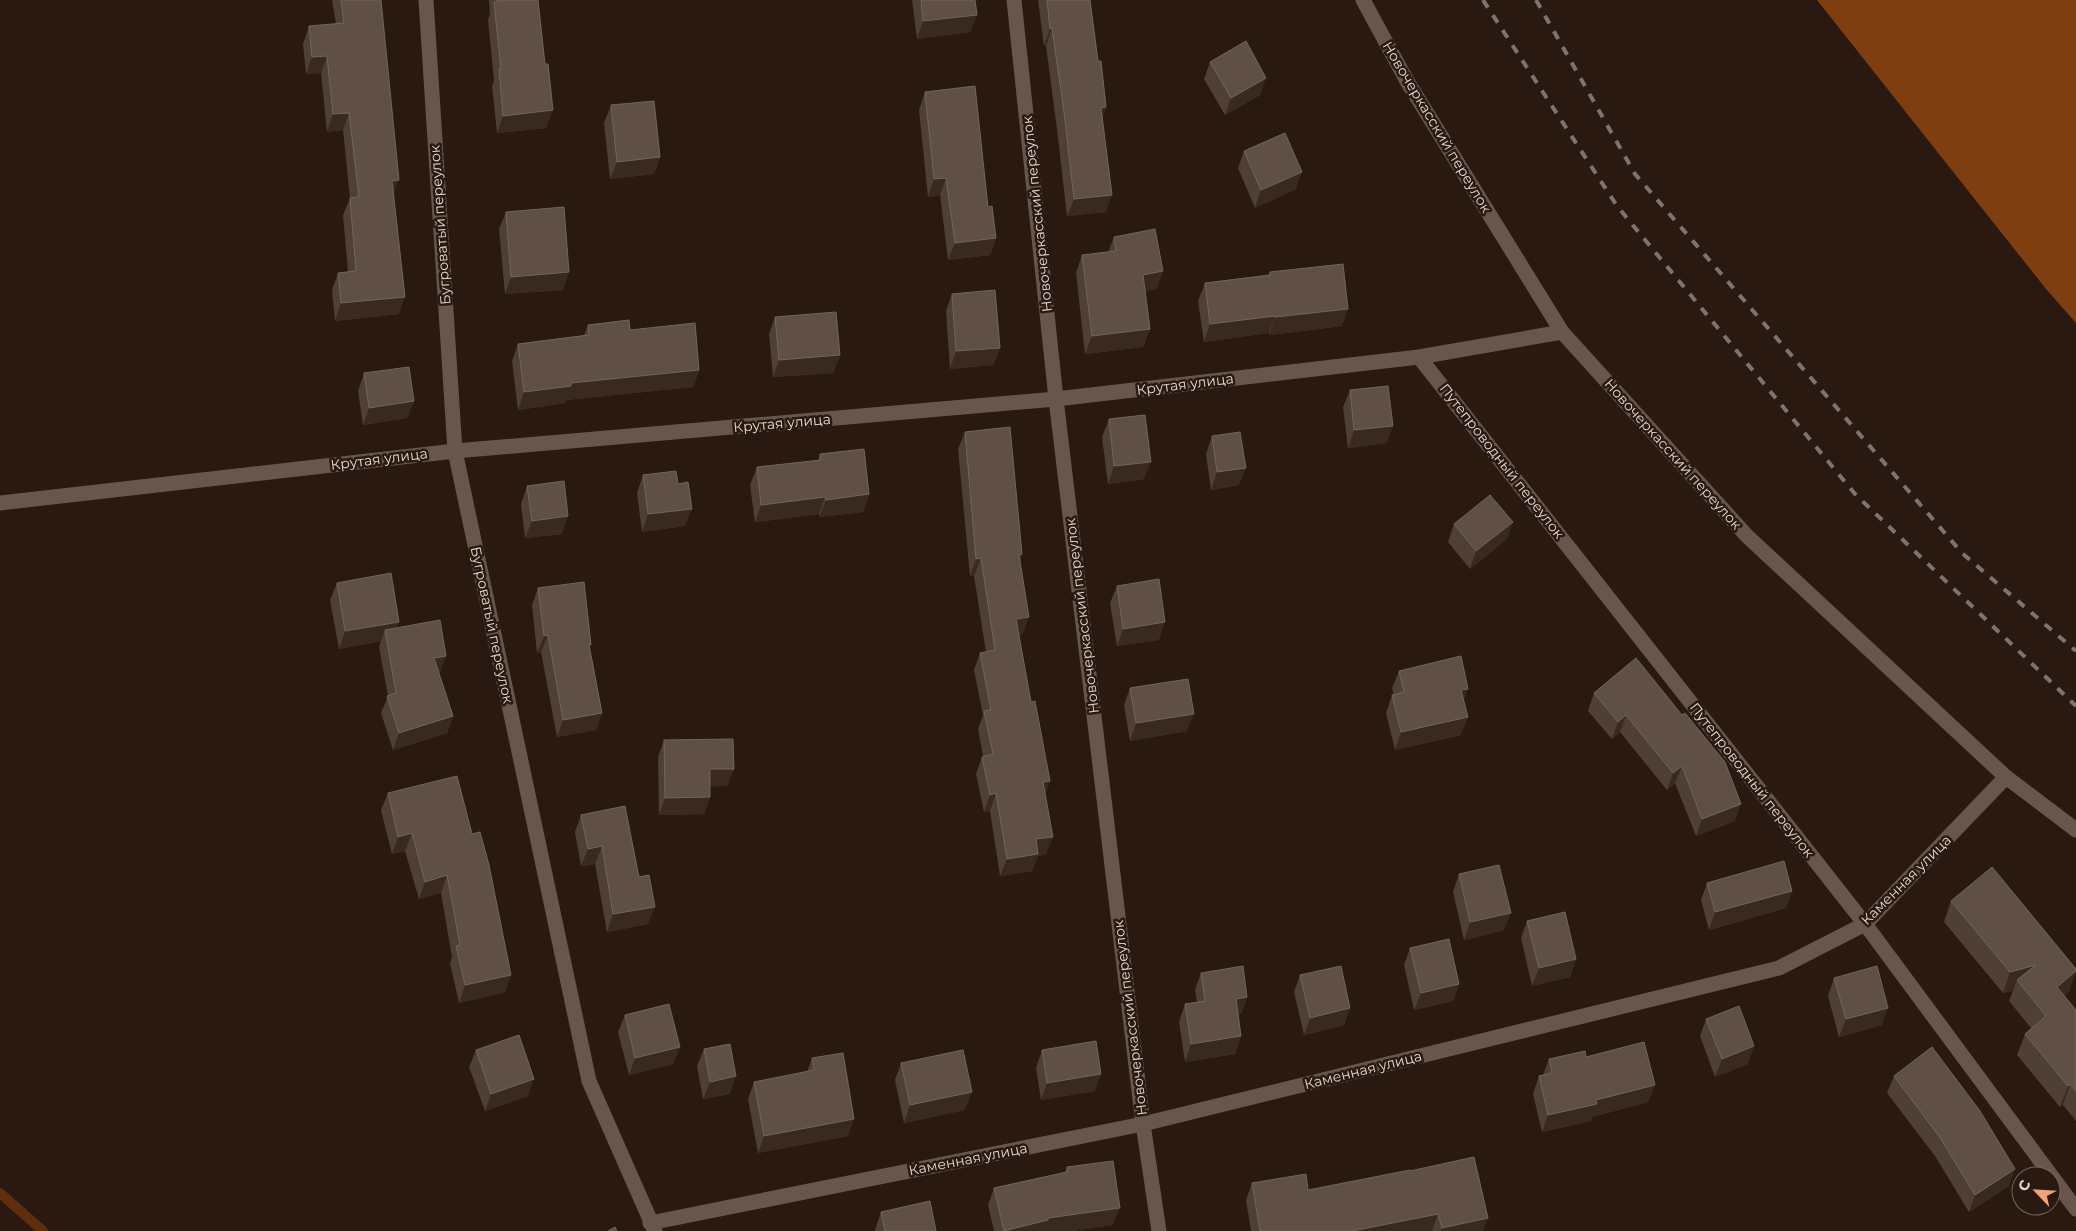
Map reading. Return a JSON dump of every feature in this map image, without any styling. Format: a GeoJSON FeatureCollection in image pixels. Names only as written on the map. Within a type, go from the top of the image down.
{"type":"FeatureCollection","features":[{"type":"Feature","properties":{"kind":"street","name":"Бугроватый переулок"},"geometry":{"type":"LineString","coordinates":[[426,0],[455,451],[589,1081],[652,1227]]}},
{"type":"Feature","properties":{"kind":"street","name":"Новочеркасский переулок"},"geometry":{"type":"LineString","coordinates":[[1014,0],[1056,399],[1143,1124],[1159,1231]]}},
{"type":"Feature","properties":{"kind":"street","name":"Новочеркасский переулок"},"geometry":{"type":"LineString","coordinates":[[1363,0],[1407,81],[1562,332],[1747,536],[2006,777],[2076,830]]}},
{"type":"Feature","properties":{"kind":"street","name":"Крутая улица"},"geometry":{"type":"LineString","coordinates":[[0,503],[455,451],[1056,399],[1419,356],[1562,332]]}},
{"type":"Feature","properties":{"kind":"street","name":"Путепроводный переулок"},"geometry":{"type":"LineString","coordinates":[[1419,356],[1865,924],[2076,1210]]}},
{"type":"Feature","properties":{"kind":"street","name":"Каменная улица"},"geometry":{"type":"LineString","coordinates":[[652,1227],[1143,1124],[1779,968],[1865,924],[2006,777]]}},
{"type":"Feature","properties":{"kind":"shaded area"},"geometry":{"type":"Polygon","coordinates":[[[1817,0],[2076,0],[2076,323],[2046,289],[1817,0]]]}},
{"type":"Feature","properties":{"kind":"building"},"geometry":{"type":"Polygon","coordinates":[[[341,0],[381,0],[399,180],[392,181],[405,297],[341,303],[338,273],[356,271],[350,198],[359,197],[349,113],[333,114],[327,56],[312,57],[309,26],[344,23],[341,0]]]}},
{"type":"Feature","properties":{"kind":"building"},"geometry":{"type":"Polygon","coordinates":[[[497,0],[538,0],[545,64],[548,64],[553,110],[503,116],[499,69],[501,69],[494,2],[497,2],[497,0]]]}},
{"type":"Feature","properties":{"kind":"building"},"geometry":{"type":"Polygon","coordinates":[[[921,0],[975,0],[977,15],[923,21],[921,0]]]}},
{"type":"Feature","properties":{"kind":"building"},"geometry":{"type":"Polygon","coordinates":[[[1047,0],[1090,0],[1098,61],[1101,61],[1106,107],[1101,108],[1112,195],[1074,199],[1064,112],[1047,0]]]}},
{"type":"Feature","properties":{"kind":"building"},"geometry":{"type":"Polygon","coordinates":[[[1246,41],[1266,78],[1231,98],[1210,62],[1246,41]]]}},
{"type":"Feature","properties":{"kind":"building"},"geometry":{"type":"Polygon","coordinates":[[[975,86],[988,207],[992,206],[996,238],[955,243],[946,178],[934,179],[925,92],[975,86]]]}},
{"type":"Feature","properties":{"kind":"building"},"geometry":{"type":"Polygon","coordinates":[[[654,101],[660,157],[617,162],[611,105],[654,101]]]}},
{"type":"Feature","properties":{"kind":"building"},"geometry":{"type":"Polygon","coordinates":[[[1285,133],[1302,172],[1261,190],[1244,151],[1285,133]]]}},
{"type":"Feature","properties":{"kind":"building"},"geometry":{"type":"Polygon","coordinates":[[[564,207],[569,272],[511,277],[506,212],[564,207]]]}},
{"type":"Feature","properties":{"kind":"building"},"geometry":{"type":"Polygon","coordinates":[[[1155,229],[1163,271],[1143,275],[1150,329],[1092,336],[1082,255],[1116,251],[1114,237],[1155,229]]]}},
{"type":"Feature","properties":{"kind":"building"},"geometry":{"type":"Polygon","coordinates":[[[1343,264],[1348,309],[1210,324],[1205,283],[1270,275],[1270,272],[1343,264]]]}},
{"type":"Feature","properties":{"kind":"building"},"geometry":{"type":"Polygon","coordinates":[[[995,290],[1000,348],[956,351],[952,294],[995,290]]]}},
{"type":"Feature","properties":{"kind":"building"},"geometry":{"type":"Polygon","coordinates":[[[836,312],[840,355],[779,360],[775,317],[836,312]]]}},
{"type":"Feature","properties":{"kind":"building"},"geometry":{"type":"Polygon","coordinates":[[[629,320],[630,330],[695,323],[699,370],[571,383],[571,386],[524,392],[518,344],[589,335],[588,325],[629,320]]]}},
{"type":"Feature","properties":{"kind":"building"},"geometry":{"type":"Polygon","coordinates":[[[409,367],[414,401],[369,408],[364,373],[409,367]]]}},
{"type":"Feature","properties":{"kind":"building"},"geometry":{"type":"Polygon","coordinates":[[[1388,386],[1393,426],[1354,430],[1350,390],[1388,386]]]}},
{"type":"Feature","properties":{"kind":"building"},"geometry":{"type":"Polygon","coordinates":[[[1145,415],[1151,462],[1114,466],[1109,419],[1145,415]]]}},
{"type":"Feature","properties":{"kind":"building"},"geometry":{"type":"Polygon","coordinates":[[[1010,427],[1022,554],[1019,555],[1029,617],[1016,619],[1031,702],[1035,701],[1050,781],[1043,782],[1053,837],[1036,839],[1038,854],[1007,859],[996,793],[990,795],[982,757],[993,754],[984,711],[991,710],[980,653],[995,650],[981,558],[976,559],[965,432],[1010,427]]]}},
{"type":"Feature","properties":{"kind":"building"},"geometry":{"type":"Polygon","coordinates":[[[1240,432],[1246,468],[1217,472],[1212,436],[1240,432]]]}},
{"type":"Feature","properties":{"kind":"building"},"geometry":{"type":"Polygon","coordinates":[[[864,449],[869,494],[826,500],[825,497],[761,505],[757,467],[821,460],[820,454],[864,449]]]}},
{"type":"Feature","properties":{"kind":"building"},"geometry":{"type":"Polygon","coordinates":[[[676,471],[678,484],[688,482],[692,509],[648,514],[643,475],[676,471]]]}},
{"type":"Feature","properties":{"kind":"building"},"geometry":{"type":"Polygon","coordinates":[[[564,481],[568,516],[532,521],[527,486],[564,481]]]}},
{"type":"Feature","properties":{"kind":"building"},"geometry":{"type":"Polygon","coordinates":[[[1490,495],[1513,522],[1476,551],[1454,524],[1490,495]]]}},
{"type":"Feature","properties":{"kind":"building"},"geometry":{"type":"Polygon","coordinates":[[[391,573],[399,622],[345,631],[337,583],[391,573]]]}},
{"type":"Feature","properties":{"kind":"building"},"geometry":{"type":"Polygon","coordinates":[[[1159,579],[1165,622],[1123,629],[1117,586],[1159,579]]]}},
{"type":"Feature","properties":{"kind":"building"},"geometry":{"type":"Polygon","coordinates":[[[584,582],[591,645],[589,645],[602,713],[563,720],[548,635],[544,636],[538,588],[584,582]]]}},
{"type":"Feature","properties":{"kind":"building"},"geometry":{"type":"Polygon","coordinates":[[[440,620],[446,656],[434,658],[453,716],[399,733],[387,696],[396,693],[385,630],[440,620]]]}},
{"type":"Feature","properties":{"kind":"building"},"geometry":{"type":"Polygon","coordinates":[[[1461,656],[1468,689],[1461,690],[1468,717],[1401,732],[1392,695],[1404,692],[1399,671],[1461,656]]]}},
{"type":"Feature","properties":{"kind":"building"},"geometry":{"type":"Polygon","coordinates":[[[1636,658],[1682,715],[1685,713],[1725,762],[1741,804],[1702,819],[1682,766],[1673,773],[1626,715],[1618,722],[1594,693],[1636,658]]]}},
{"type":"Feature","properties":{"kind":"building"},"geometry":{"type":"Polygon","coordinates":[[[1188,679],[1194,714],[1136,723],[1130,688],[1188,679]]]}},
{"type":"Feature","properties":{"kind":"building"},"geometry":{"type":"Polygon","coordinates":[[[733,739],[734,769],[710,769],[710,797],[665,798],[664,740],[733,739]]]}},
{"type":"Feature","properties":{"kind":"building"},"geometry":{"type":"Polygon","coordinates":[[[457,776],[472,834],[480,832],[489,865],[511,975],[465,985],[456,946],[460,945],[447,875],[425,882],[412,833],[398,837],[388,793],[457,776]]]}},
{"type":"Feature","properties":{"kind":"building"},"geometry":{"type":"Polygon","coordinates":[[[625,806],[639,877],[649,875],[655,907],[613,914],[602,846],[588,849],[581,815],[625,806]]]}},
{"type":"Feature","properties":{"kind":"building"},"geometry":{"type":"Polygon","coordinates":[[[1784,861],[1792,891],[1715,912],[1707,883],[1784,861]]]}},
{"type":"Feature","properties":{"kind":"building"},"geometry":{"type":"Polygon","coordinates":[[[1499,865],[1511,913],[1470,922],[1459,874],[1499,865]]]}},
{"type":"Feature","properties":{"kind":"building"},"geometry":{"type":"Polygon","coordinates":[[[1992,867],[2076,969],[2057,987],[2076,1010],[2076,1091],[2070,1084],[2068,1086],[2025,1034],[2046,1016],[2017,980],[2036,965],[2010,972],[1951,901],[1992,867]]]}},
{"type":"Feature","properties":{"kind":"building"},"geometry":{"type":"Polygon","coordinates":[[[1565,912],[1576,959],[1539,968],[1527,921],[1565,912]]]}},
{"type":"Feature","properties":{"kind":"building"},"geometry":{"type":"Polygon","coordinates":[[[1449,939],[1459,984],[1421,993],[1410,948],[1449,939]]]}},
{"type":"Feature","properties":{"kind":"building"},"geometry":{"type":"Polygon","coordinates":[[[1243,966],[1247,997],[1236,999],[1241,1036],[1191,1044],[1185,1004],[1205,1001],[1201,973],[1243,966]]]}},
{"type":"Feature","properties":{"kind":"building"},"geometry":{"type":"Polygon","coordinates":[[[1341,966],[1350,1008],[1310,1018],[1300,975],[1341,966]]]}},
{"type":"Feature","properties":{"kind":"building"},"geometry":{"type":"Polygon","coordinates":[[[1877,966],[1888,1008],[1846,1019],[1834,978],[1877,966]]]}},
{"type":"Feature","properties":{"kind":"building"},"geometry":{"type":"Polygon","coordinates":[[[669,1004],[680,1047],[635,1058],[625,1015],[669,1004]]]}},
{"type":"Feature","properties":{"kind":"building"},"geometry":{"type":"Polygon","coordinates":[[[1739,1006],[1754,1046],[1722,1059],[1706,1019],[1739,1006]]]}},
{"type":"Feature","properties":{"kind":"building"},"geometry":{"type":"Polygon","coordinates":[[[519,1035],[534,1079],[491,1094],[476,1050],[519,1035]]]}},
{"type":"Feature","properties":{"kind":"building"},"geometry":{"type":"Polygon","coordinates":[[[1096,1041],[1101,1074],[1047,1083],[1042,1050],[1096,1041]]]}},
{"type":"Feature","properties":{"kind":"building"},"geometry":{"type":"Polygon","coordinates":[[[1644,1042],[1655,1085],[1596,1100],[1597,1104],[1548,1115],[1539,1076],[1552,1073],[1549,1059],[1585,1051],[1586,1057],[1644,1042]]]}},
{"type":"Feature","properties":{"kind":"building"},"geometry":{"type":"Polygon","coordinates":[[[730,1044],[736,1076],[710,1082],[704,1049],[730,1044]]]}},
{"type":"Feature","properties":{"kind":"building"},"geometry":{"type":"Polygon","coordinates":[[[1932,1047],[1980,1111],[2013,1166],[2011,1166],[2011,1172],[1975,1195],[1941,1139],[1894,1076],[1932,1047]]]}},
{"type":"Feature","properties":{"kind":"building"},"geometry":{"type":"Polygon","coordinates":[[[963,1050],[972,1092],[910,1105],[901,1063],[963,1050]]]}},
{"type":"Feature","properties":{"kind":"building"},"geometry":{"type":"Polygon","coordinates":[[[843,1053],[854,1119],[764,1136],[754,1082],[814,1070],[812,1058],[843,1053]]]}},
{"type":"Feature","properties":{"kind":"building"},"geometry":{"type":"Polygon","coordinates":[[[1474,1157],[1488,1218],[1442,1228],[1438,1214],[1352,1231],[1260,1231],[1252,1183],[1306,1174],[1308,1190],[1474,1157]]]}},
{"type":"Feature","properties":{"kind":"building"},"geometry":{"type":"Polygon","coordinates":[[[1113,1161],[1120,1208],[1048,1218],[1048,1220],[1004,1231],[994,1188],[1067,1172],[1067,1167],[1113,1161]]]}},
{"type":"Feature","properties":{"kind":"building"},"geometry":{"type":"Polygon","coordinates":[[[930,1201],[936,1231],[885,1231],[881,1212],[930,1201]]]}},
{"type":"Feature","properties":{"kind":"building"},"geometry":{"type":"Polygon","coordinates":[[[615,1227],[617,1231],[608,1231],[615,1227]]]}},
{"type":"Feature","properties":{"kind":"waterway"},"geometry":{"type":"LineString","coordinates":[[0,1193],[43,1231]]}},
{"type":"Feature","properties":{"kind":"railway"},"geometry":{"type":"LineString","coordinates":[[1483,0],[1617,206],[1855,494],[2076,706]]}},
{"type":"Feature","properties":{"kind":"railway"},"geometry":{"type":"LineString","coordinates":[[1536,0],[1635,174],[1962,553],[2076,651]]}}]}
